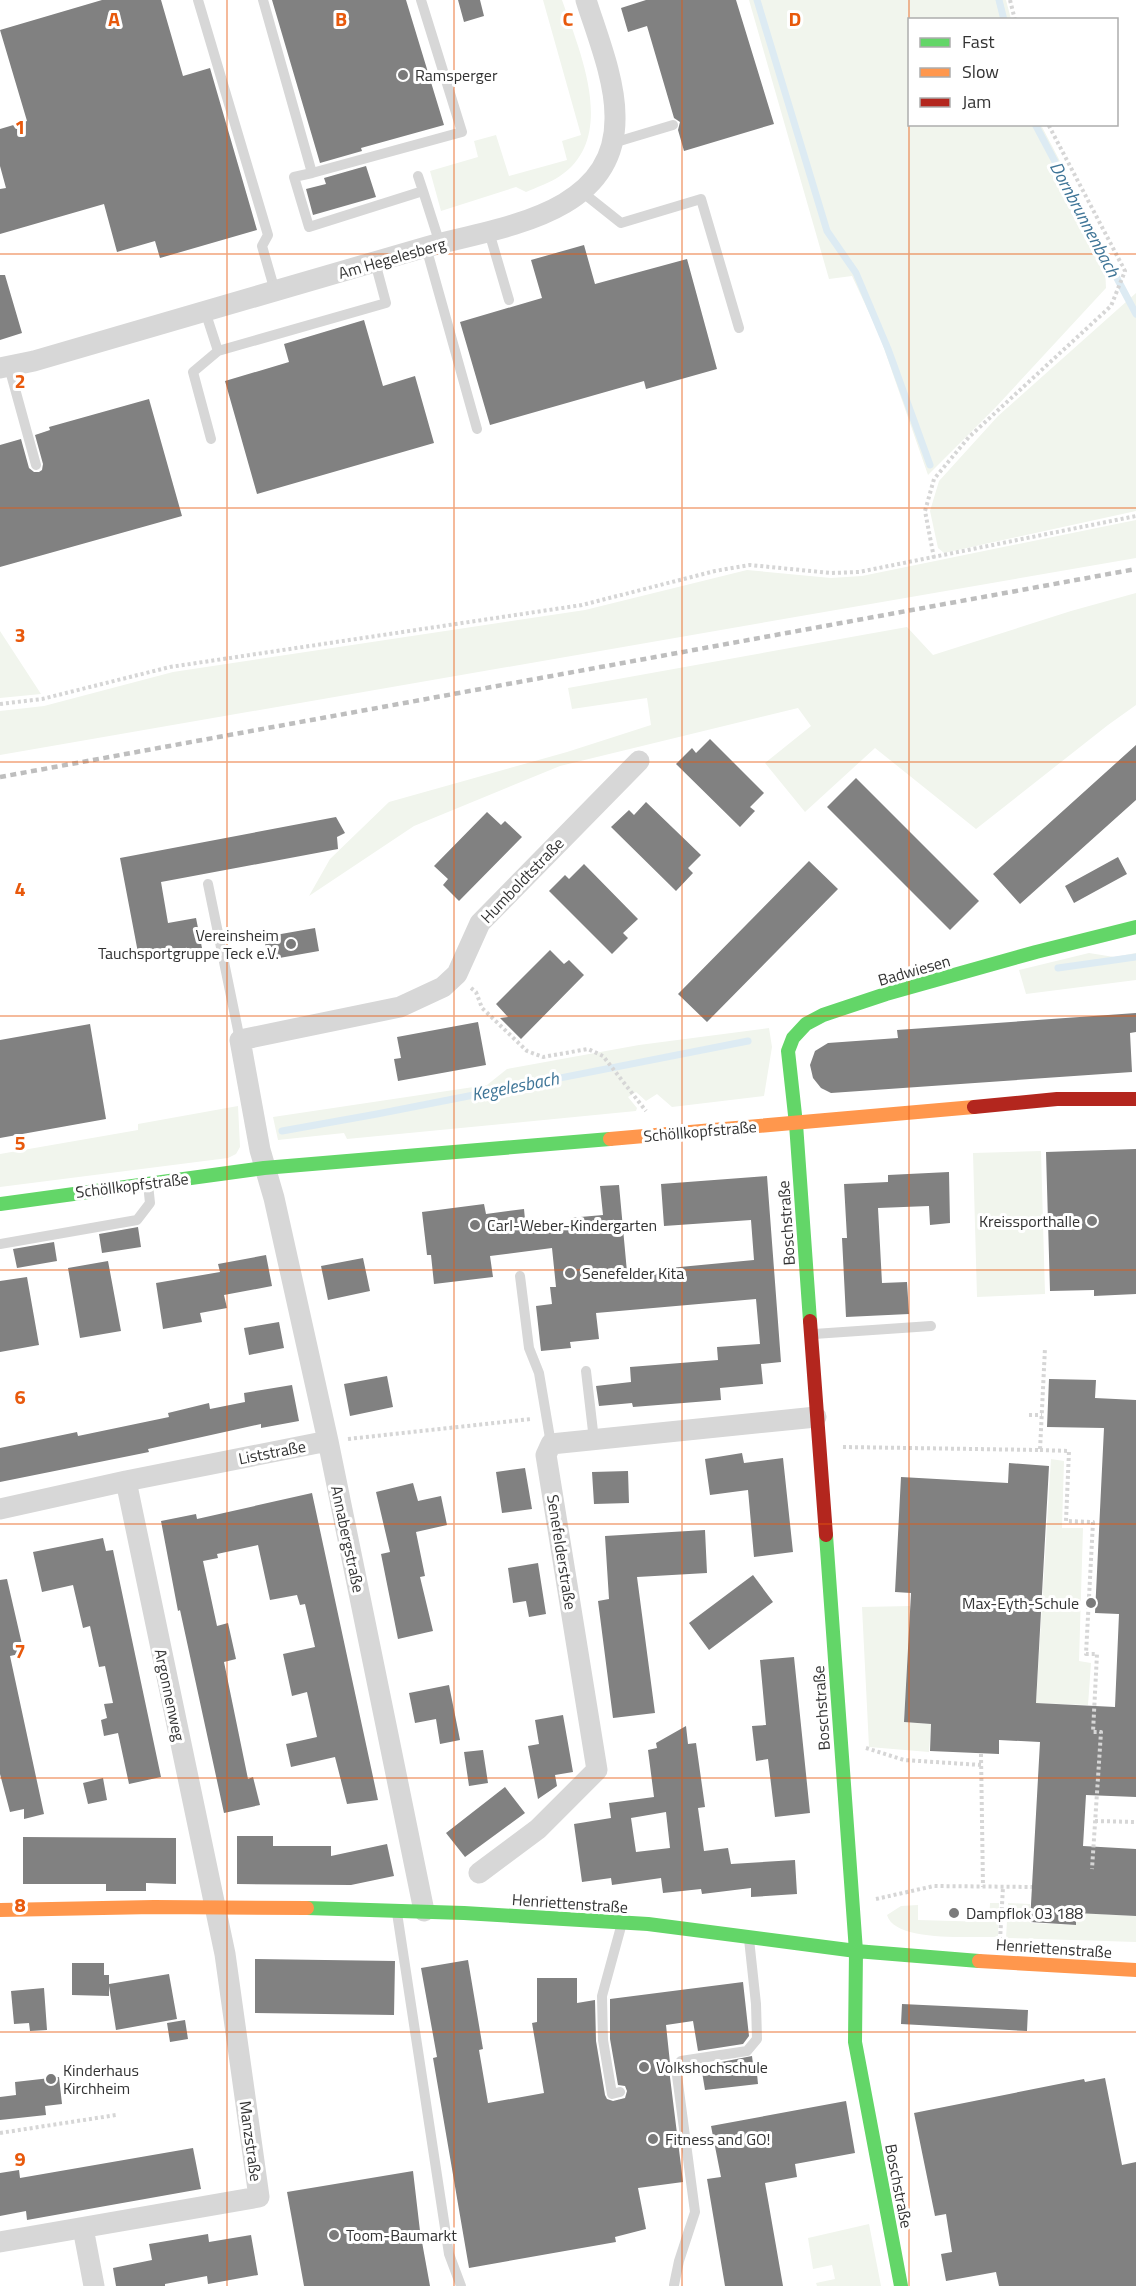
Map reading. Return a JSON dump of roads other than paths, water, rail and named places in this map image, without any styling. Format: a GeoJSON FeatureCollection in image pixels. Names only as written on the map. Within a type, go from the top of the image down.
{"type":"FeatureCollection","features":[{"type":"Feature","properties":{"kind":"street","name":"Am Hegelesberg"},"geometry":{"type":"LineString","coordinates":[[4,368],[433,245],[489,232],[551,210],[582,192],[603,170],[613,143],[615,115],[611,87],[590,1]]}},
{"type":"Feature","properties":{"kind":"street","name":"Humboldtstraße"},"geometry":{"type":"LineString","coordinates":[[240,1040],[400,1007],[443,987],[457,974],[480,923],[639,761]]}},
{"type":"Feature","properties":{"kind":"street","name":"Badwiesen"},"geometry":{"type":"LineString","coordinates":[[796,1124],[788,1051],[793,1038],[806,1024],[823,1015],[886,994],[1136,927]]}},
{"type":"Feature","properties":{"kind":"street"},"geometry":{"type":"LineString","coordinates":[[240,1040],[264,1168]]}},
{"type":"Feature","properties":{"kind":"street","name":"Schöllkopfstraße"},"geometry":{"type":"LineString","coordinates":[[0,1204],[264,1168],[796,1124],[1057,1099],[1136,1099]]}},
{"type":"Feature","properties":{"kind":"street","name":"Boschstraße"},"geometry":{"type":"LineString","coordinates":[[796,1124],[856,1951],[855,2042],[901,2286]]}},
{"type":"Feature","properties":{"kind":"street","name":"Annabergstraße"},"geometry":{"type":"LineString","coordinates":[[264,1168],[274,1198],[328,1441],[424,1911]]}},
{"type":"Feature","properties":{"kind":"street"},"geometry":{"type":"LineString","coordinates":[[551,1444],[816,1417]]}},
{"type":"Feature","properties":{"kind":"street","name":"Liststraße"},"geometry":{"type":"LineString","coordinates":[[0,1509],[126,1481],[328,1441]]}},
{"type":"Feature","properties":{"kind":"street","name":"Senefelderstraße"},"geometry":{"type":"LineString","coordinates":[[479,1873],[538,1829],[597,1770],[546,1455],[551,1444]]}},
{"type":"Feature","properties":{"kind":"street","name":"Argonnenweg"},"geometry":{"type":"LineString","coordinates":[[126,1481],[215,1908]]}},
{"type":"Feature","properties":{"kind":"street","name":"Henriettenstraße"},"geometry":{"type":"LineString","coordinates":[[1,1904],[396,1910],[622,1922],[856,1951],[1136,1970]]}},
{"type":"Feature","properties":{"kind":"street","name":"Manzstraße"},"geometry":{"type":"LineString","coordinates":[[0,2242],[259,2197],[225,1954],[215,1908]]}},
{"type":"Feature","properties":{"kind":"street"},"geometry":{"type":"LineString","coordinates":[[83,2228],[94,2286]]}},
{"type":"Feature","properties":{"kind":"lane"},"geometry":{"type":"LineString","coordinates":[[198,0],[268,235],[262,246],[275,291]]}},
{"type":"Feature","properties":{"kind":"lane"},"geometry":{"type":"LineString","coordinates":[[263,0],[312,173]]}},
{"type":"Feature","properties":{"kind":"lane"},"geometry":{"type":"LineString","coordinates":[[421,0],[462,132],[294,177],[309,227],[423,191]]}},
{"type":"Feature","properties":{"kind":"lane"},"geometry":{"type":"LineString","coordinates":[[613,143],[673,125]]}},
{"type":"Feature","properties":{"kind":"lane"},"geometry":{"type":"LineString","coordinates":[[418,176],[477,429]]}},
{"type":"Feature","properties":{"kind":"lane"},"geometry":{"type":"LineString","coordinates":[[582,192],[621,224],[701,199],[739,327]]}},
{"type":"Feature","properties":{"kind":"lane"},"geometry":{"type":"LineString","coordinates":[[489,232],[509,300]]}},
{"type":"Feature","properties":{"kind":"lane"},"geometry":{"type":"LineString","coordinates":[[211,439],[193,372],[218,351],[386,303],[375,262]]}},
{"type":"Feature","properties":{"kind":"lane"},"geometry":{"type":"LineString","coordinates":[[205,311],[218,351]]}},
{"type":"Feature","properties":{"kind":"lane"},"geometry":{"type":"LineString","coordinates":[[4,368],[36,465]]}},
{"type":"Feature","properties":{"kind":"lane"},"geometry":{"type":"LineString","coordinates":[[208,884],[240,1040]]}},
{"type":"Feature","properties":{"kind":"lane"},"geometry":{"type":"LineString","coordinates":[[0,1244],[137,1220],[150,1203],[148,1183]]}},
{"type":"Feature","properties":{"kind":"lane"},"geometry":{"type":"LineString","coordinates":[[520,1276],[529,1348],[539,1373],[551,1444]]}},
{"type":"Feature","properties":{"kind":"lane"},"geometry":{"type":"LineString","coordinates":[[810,1334],[931,1326]]}},
{"type":"Feature","properties":{"kind":"lane"},"geometry":{"type":"LineString","coordinates":[[585,1371],[594,1440]]}},
{"type":"Feature","properties":{"kind":"lane"},"geometry":{"type":"LineString","coordinates":[[396,1910],[449,2254],[461,2286]]}},
{"type":"Feature","properties":{"kind":"lane"},"geometry":{"type":"LineString","coordinates":[[620,2092],[612,2094],[603,2040],[602,1996],[622,1922]]}},
{"type":"Feature","properties":{"kind":"lane"},"geometry":{"type":"LineString","coordinates":[[674,2285],[679,2261],[695,2212],[676,2088],[676,2068],[681,2061],[747,2051],[757,2039],[749,1936]]}},
{"type":"Feature","properties":{"kind":"waterway"},"geometry":{"type":"LineString","coordinates":[[757,0],[827,231],[856,273],[888,349],[930,465]]}},
{"type":"Feature","properties":{"kind":"waterway","name":"Dornbrunnenbach"},"geometry":{"type":"LineString","coordinates":[[999,0],[1004,18]]}},
{"type":"Feature","properties":{"kind":"waterway","name":"Dornbrunnenbach"},"geometry":{"type":"LineString","coordinates":[[1036,126],[1136,314]]}},
{"type":"Feature","properties":{"kind":"waterway","name":"Kegelesbach"},"geometry":{"type":"LineString","coordinates":[[1058,968],[1136,957]]}},
{"type":"Feature","properties":{"kind":"waterway","name":"Kegelesbach"},"geometry":{"type":"LineString","coordinates":[[282,1131],[748,1041]]}},
{"type":"Feature","properties":{"kind":"railway"},"geometry":{"type":"LineString","coordinates":[[0,777],[1136,569]]}},
{"type":"Feature","properties":{"kind":"place","name":"Ramsperger"},"geometry":{"type":"Point","coordinates":[403,75]}},
{"type":"Feature","properties":{"kind":"place","name":"Vereinsheim Tauchsportgruppe Teck e.V."},"geometry":{"type":"Point","coordinates":[291,944]}},
{"type":"Feature","properties":{"kind":"place","name":"Kreissporthalle"},"geometry":{"type":"Point","coordinates":[1092,1221]}},
{"type":"Feature","properties":{"kind":"place","name":"Carl-Weber-Kindergarten"},"geometry":{"type":"Point","coordinates":[475,1225]}},
{"type":"Feature","properties":{"kind":"place","name":"Senefelder Kita"},"geometry":{"type":"Point","coordinates":[570,1273]}},
{"type":"Feature","properties":{"kind":"place","name":"Max-Eyth-Schule"},"geometry":{"type":"Point","coordinates":[1091,1603]}},
{"type":"Feature","properties":{"kind":"place","name":"Dampflok 03 188"},"geometry":{"type":"Point","coordinates":[954,1913]}},
{"type":"Feature","properties":{"kind":"place","name":"Volkshochschule"},"geometry":{"type":"Point","coordinates":[644,2067]}},
{"type":"Feature","properties":{"kind":"place","name":"Kinderhaus Kirchheim"},"geometry":{"type":"Point","coordinates":[51,2079]}},
{"type":"Feature","properties":{"kind":"place","name":"Fitness and GO!"},"geometry":{"type":"Point","coordinates":[653,2139]}},
{"type":"Feature","properties":{"kind":"place","name":"Toom-Baumarkt"},"geometry":{"type":"Point","coordinates":[334,2235]}}]}
